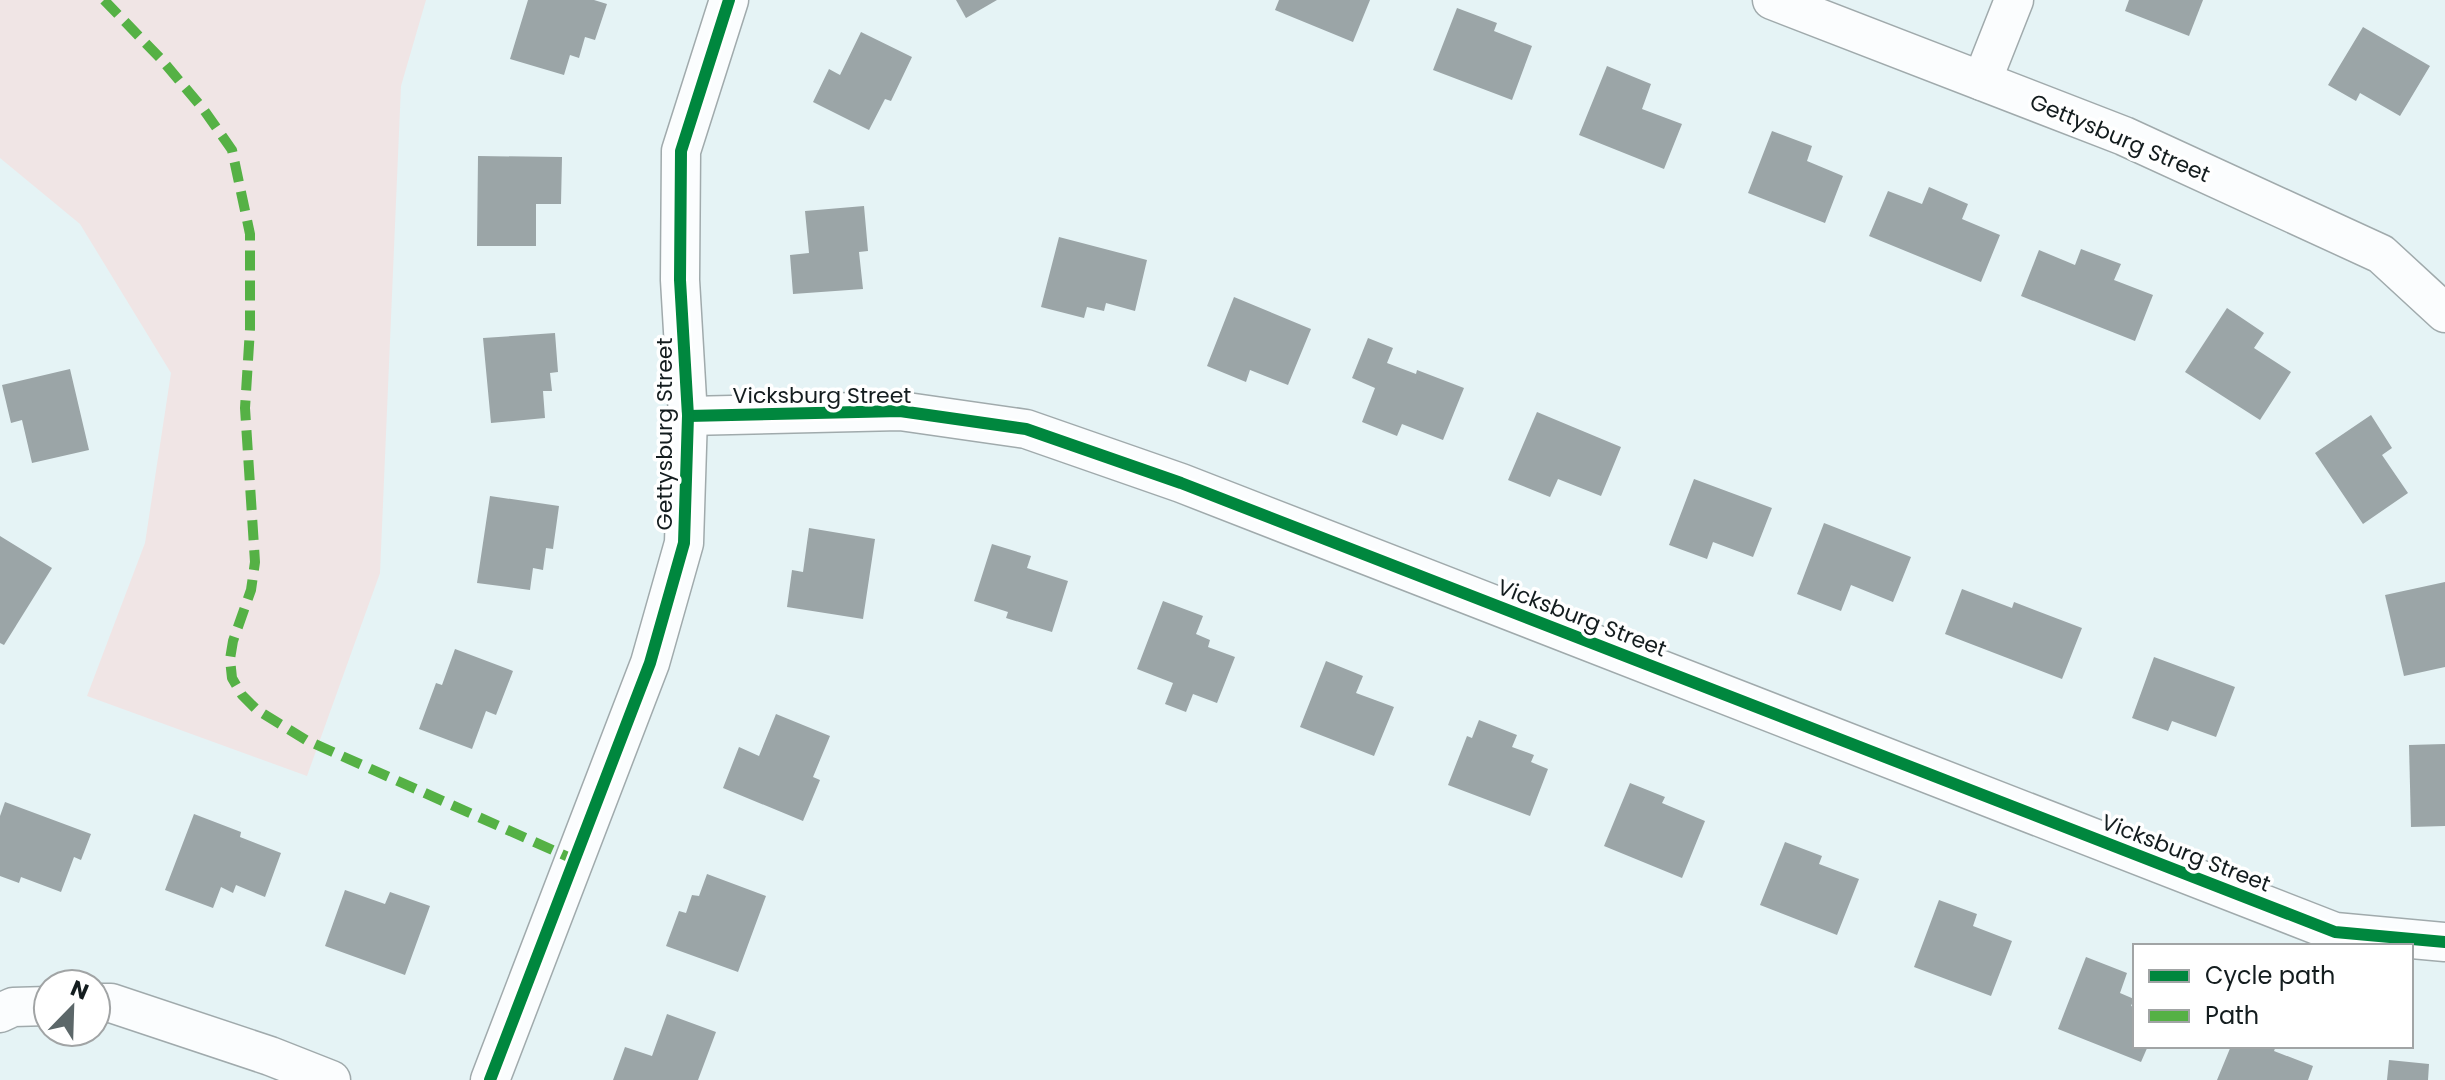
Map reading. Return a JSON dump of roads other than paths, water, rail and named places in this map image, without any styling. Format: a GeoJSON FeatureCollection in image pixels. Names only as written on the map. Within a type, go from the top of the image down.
{"type":"FeatureCollection","features":[{"type":"Feature","properties":{"kind":"street","name":"Gettysburg Street"},"geometry":{"type":"LineString","coordinates":[[490,1080],[650,663],[684,543],[688,416],[680,280],[681,151],[729,0]]}},
{"type":"Feature","properties":{"kind":"street","name":"Gettysburg Street"},"geometry":{"type":"LineString","coordinates":[[1772,0],[2124,136],[2381,254],[2445,313]]}},
{"type":"Feature","properties":{"kind":"street"},"geometry":{"type":"LineString","coordinates":[[1982,81],[2014,0]]}},
{"type":"Feature","properties":{"kind":"street","name":"Vicksburg Street"},"geometry":{"type":"LineString","coordinates":[[688,416],[900,411],[1026,429],[1181,483],[2335,932],[2445,942]]}},
{"type":"Feature","properties":{"kind":"street"},"geometry":{"type":"LineString","coordinates":[[112,1003],[270,1056],[331,1080]]}},
{"type":"Feature","properties":{"kind":"street"},"geometry":{"type":"LineString","coordinates":[[0,1013],[13,1007],[32,1006]]}}]}
